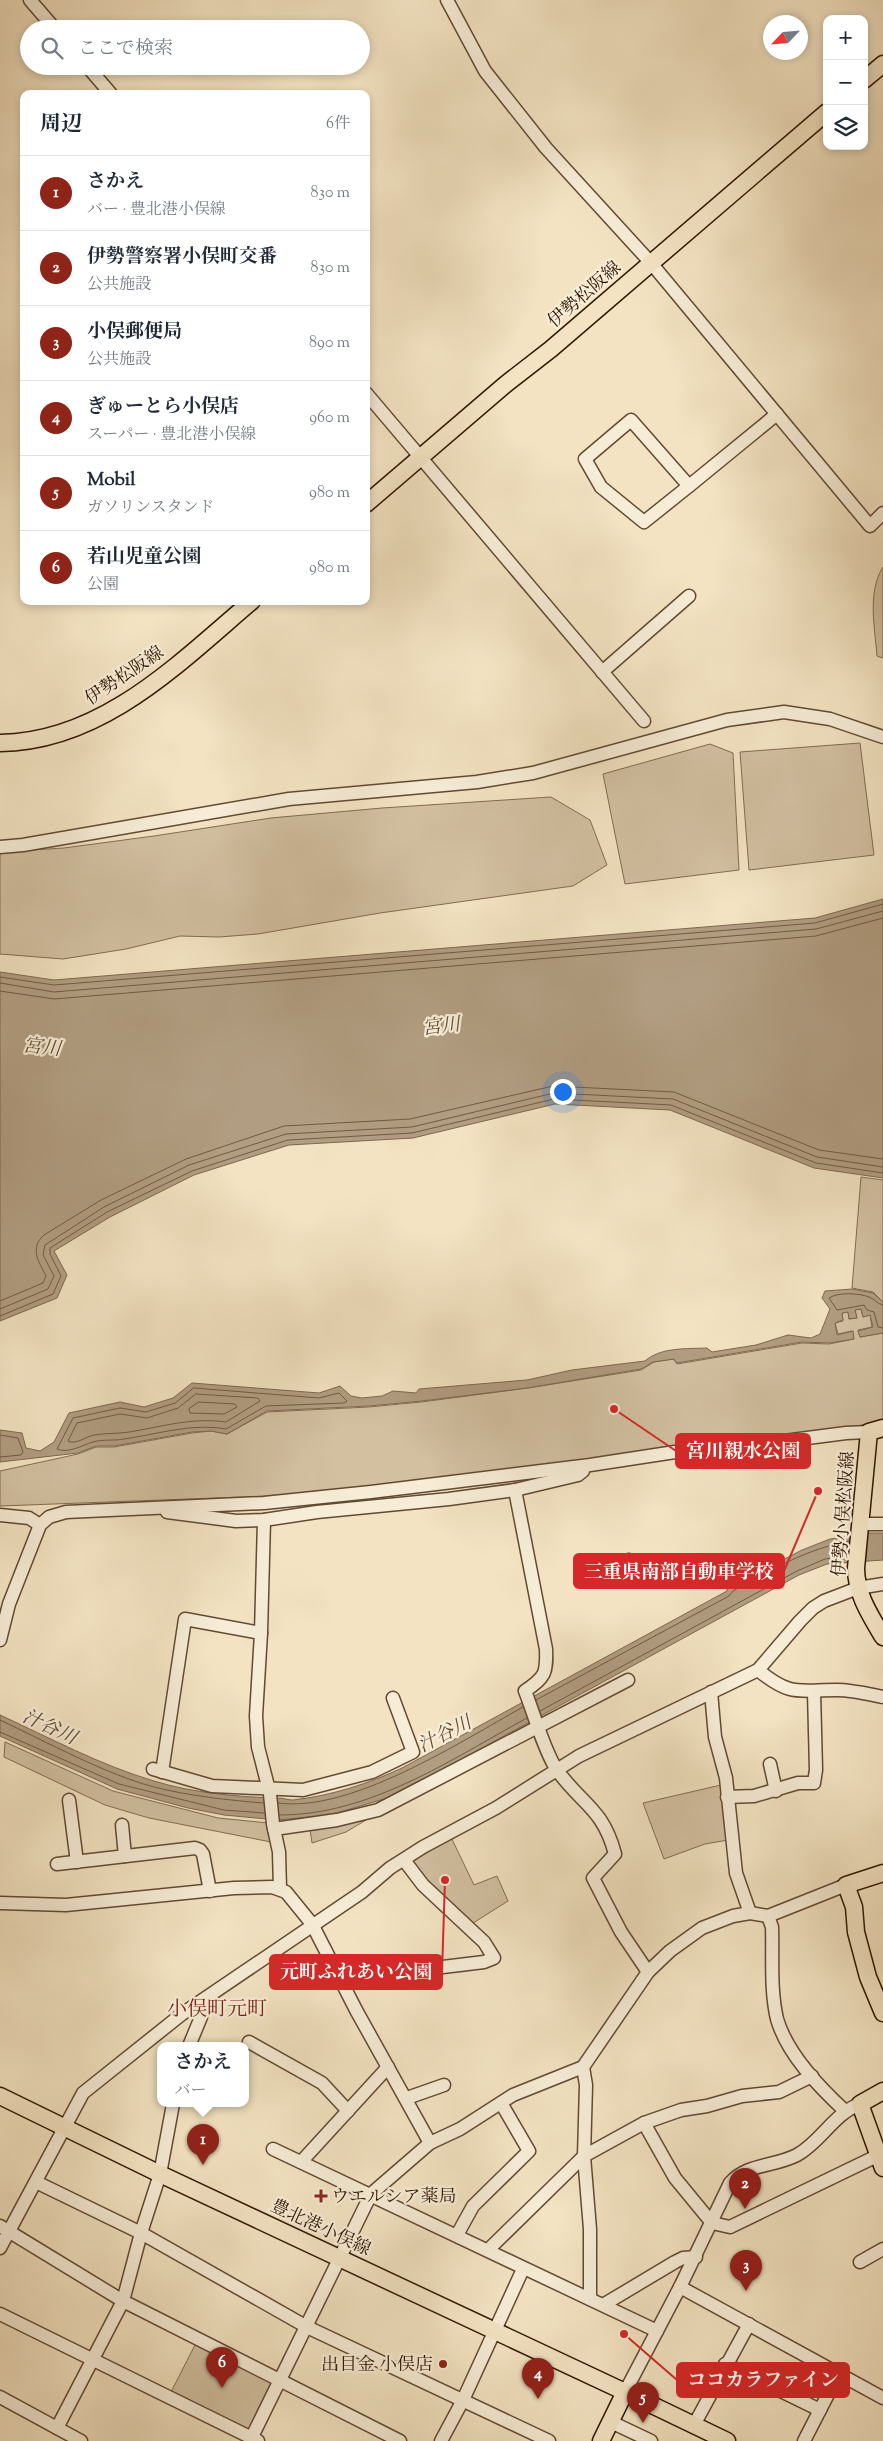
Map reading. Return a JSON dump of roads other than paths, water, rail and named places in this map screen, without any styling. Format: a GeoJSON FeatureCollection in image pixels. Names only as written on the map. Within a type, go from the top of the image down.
{"type":"FeatureCollection","features":[{"type":"Feature","properties":{"kind":"main road"},"geometry":{"type":"LineString","coordinates":[[868,77],[883,64]]}},
{"type":"Feature","properties":{"kind":"main road","name":"伊勢松阪線"},"geometry":{"type":"LineString","coordinates":[[370,501],[823,115]]}},
{"type":"Feature","properties":{"kind":"main road","name":"伊勢松阪線"},"geometry":{"type":"LineString","coordinates":[[0,743],[19,743],[51,736],[101,718],[133,698],[247,605]]}},
{"type":"Feature","properties":{"kind":"main road","name":"伊勢小俣松阪線"},"geometry":{"type":"LineString","coordinates":[[876,1430],[859,1526],[856,1568],[858,1588],[866,1607],[883,1637]]}},
{"type":"Feature","properties":{"kind":"main road"},"geometry":{"type":"LineString","coordinates":[[883,1873],[846,1885],[854,1906],[856,1932],[868,1977],[883,2013]]}},
{"type":"Feature","properties":{"kind":"main road"},"geometry":{"type":"LineString","coordinates":[[881,2162],[852,2108],[883,2091]]}},
{"type":"Feature","properties":{"kind":"main road","name":"豊北港小俣線"},"geometry":{"type":"LineString","coordinates":[[0,2096],[160,2174],[625,2392]]}},
{"type":"Feature","properties":{"kind":"main road"},"geometry":{"type":"LineString","coordinates":[[601,2441],[625,2392],[727,2441]]}},
{"type":"Feature","properties":{"kind":"street"},"geometry":{"type":"LineString","coordinates":[[30,0],[47,20]]}},
{"type":"Feature","properties":{"kind":"street"},"geometry":{"type":"LineString","coordinates":[[447,0],[485,71],[546,148],[651,263],[870,526],[883,513]]}},
{"type":"Feature","properties":{"kind":"street"},"geometry":{"type":"LineString","coordinates":[[95,75],[108,90]]}},
{"type":"Feature","properties":{"kind":"street"},"geometry":{"type":"LineString","coordinates":[[370,398],[644,721]]}},
{"type":"Feature","properties":{"kind":"street"},"geometry":{"type":"LineString","coordinates":[[689,486],[631,420],[585,458],[602,487],[644,522],[689,486],[777,414]]}},
{"type":"Feature","properties":{"kind":"street"},"geometry":{"type":"LineString","coordinates":[[602,672],[689,596]]}},
{"type":"Feature","properties":{"kind":"street"},"geometry":{"type":"LineString","coordinates":[[0,847],[41,842],[289,799],[477,782],[534,772],[727,720],[784,712],[830,719],[883,737]]}},
{"type":"Feature","properties":{"kind":"street"},"geometry":{"type":"LineString","coordinates":[[0,1640],[9,1604],[40,1525],[49,1517],[66,1512],[264,1503],[590,1466],[675,1452],[753,1446],[876,1430]]}},
{"type":"Feature","properties":{"kind":"street"},"geometry":{"type":"LineString","coordinates":[[156,1507],[165,1512],[228,1520],[264,1520],[317,1512],[515,1490],[578,1475],[590,1466]]}},
{"type":"Feature","properties":{"kind":"street"},"geometry":{"type":"LineString","coordinates":[[515,1490],[546,1649],[547,1670],[539,1681],[525,1691],[556,1769],[599,1816],[609,1833],[615,1854],[593,1878],[621,1932],[648,1972]]}},
{"type":"Feature","properties":{"kind":"street"},"geometry":{"type":"LineString","coordinates":[[0,1514],[29,1518],[40,1525]]}},
{"type":"Feature","properties":{"kind":"street"},"geometry":{"type":"LineString","coordinates":[[264,1520],[261,1633],[256,1716],[258,1747],[269,1792],[273,1827],[279,1852],[280,1889]]}},
{"type":"Feature","properties":{"kind":"street"},"geometry":{"type":"LineString","coordinates":[[859,1526],[883,1524]]}},
{"type":"Feature","properties":{"kind":"street"},"geometry":{"type":"LineString","coordinates":[[0,2248],[5,2229],[36,2182],[77,2102],[90,2086],[197,2005],[312,1924],[362,1892],[404,1860],[496,1808],[556,1769],[758,1670],[813,1608],[858,1588],[883,1584]]}},
{"type":"Feature","properties":{"kind":"street"},"geometry":{"type":"LineString","coordinates":[[261,1633],[185,1618],[157,1770],[212,1786],[269,1792],[303,1790],[372,1772],[413,1752],[393,1698]]}},
{"type":"Feature","properties":{"kind":"street"},"geometry":{"type":"LineString","coordinates":[[758,1670],[776,1685],[793,1690],[814,1692],[838,1690],[883,1696]]}},
{"type":"Feature","properties":{"kind":"street"},"geometry":{"type":"LineString","coordinates":[[273,1827],[337,1820],[378,1810],[628,1680]]}},
{"type":"Feature","properties":{"kind":"street"},"geometry":{"type":"LineString","coordinates":[[711,1692],[716,1737],[726,1778],[736,1873],[750,1914]]}},
{"type":"Feature","properties":{"kind":"street"},"geometry":{"type":"LineString","coordinates":[[727,1797],[776,1791],[798,1783],[814,1783],[816,1770],[814,1692]]}},
{"type":"Feature","properties":{"kind":"street"},"geometry":{"type":"LineString","coordinates":[[770,1764],[776,1791]]}},
{"type":"Feature","properties":{"kind":"street"},"geometry":{"type":"LineString","coordinates":[[69,1800],[77,1862]]}},
{"type":"Feature","properties":{"kind":"street"},"geometry":{"type":"LineString","coordinates":[[122,1825],[125,1856]]}},
{"type":"Feature","properties":{"kind":"street"},"geometry":{"type":"LineString","coordinates":[[57,1864],[195,1848],[203,1854],[210,1891]]}},
{"type":"Feature","properties":{"kind":"street"},"geometry":{"type":"LineString","coordinates":[[404,1860],[423,1885],[484,1942],[494,1958],[484,1962],[418,1970]]}},
{"type":"Feature","properties":{"kind":"street"},"geometry":{"type":"LineString","coordinates":[[0,2314],[254,2440],[280,2381],[371,2194],[430,2143],[460,2129],[513,2095],[583,2067],[648,1972],[670,1951],[708,1924],[733,1916],[750,1914],[768,1916],[846,1885]]}},
{"type":"Feature","properties":{"kind":"street"},"geometry":{"type":"LineString","coordinates":[[0,1903],[66,1905],[234,1888],[280,1889],[294,1900],[312,1924],[430,2143]]}},
{"type":"Feature","properties":{"kind":"street"},"geometry":{"type":"LineString","coordinates":[[625,2392],[696,2257],[722,2198],[736,2176],[752,2168],[778,2162],[799,2154],[852,2108],[812,2076],[791,2049],[777,2018],[773,1994],[772,1926],[768,1916]]}},
{"type":"Feature","properties":{"kind":"street"},"geometry":{"type":"LineString","coordinates":[[191,2042],[201,2017],[197,2005]]}},
{"type":"Feature","properties":{"kind":"street"},"geometry":{"type":"LineString","coordinates":[[249,2042],[322,2083],[348,2111]]}},
{"type":"Feature","properties":{"kind":"street"},"geometry":{"type":"LineString","coordinates":[[301,2162],[388,2067]]}},
{"type":"Feature","properties":{"kind":"street"},"geometry":{"type":"LineString","coordinates":[[583,2067],[586,2085],[584,2156],[590,2230],[590,2298]]}},
{"type":"Feature","properties":{"kind":"street"},"geometry":{"type":"LineString","coordinates":[[488,2250],[584,2156],[644,2123],[681,2110],[706,2106],[742,2096],[779,2092],[812,2076]]}},
{"type":"Feature","properties":{"kind":"street"},"geometry":{"type":"LineString","coordinates":[[407,2098],[444,2084]]}},
{"type":"Feature","properties":{"kind":"street"},"geometry":{"type":"LineString","coordinates":[[456,2235],[473,2206],[529,2151],[501,2103]]}},
{"type":"Feature","properties":{"kind":"street"},"geometry":{"type":"LineString","coordinates":[[57,2428],[123,2301],[140,2233],[160,2174],[172,2107]]}},
{"type":"Feature","properties":{"kind":"street"},"geometry":{"type":"LineString","coordinates":[[644,2123],[675,2178],[712,2222],[730,2227],[881,2162]]}},
{"type":"Feature","properties":{"kind":"street"},"geometry":{"type":"LineString","coordinates":[[273,2150],[371,2194],[488,2250],[523,2269],[590,2298],[657,2331]]}},
{"type":"Feature","properties":{"kind":"street"},"geometry":{"type":"LineString","coordinates":[[36,2182],[140,2233],[307,2326],[549,2441]]}},
{"type":"Feature","properties":{"kind":"street"},"geometry":{"type":"LineString","coordinates":[[5,2229],[123,2301],[400,2441]]}},
{"type":"Feature","properties":{"kind":"street"},"geometry":{"type":"LineString","coordinates":[[860,2262],[883,2249]]}},
{"type":"Feature","properties":{"kind":"street"},"geometry":{"type":"LineString","coordinates":[[603,2305],[675,2262],[683,2258],[696,2257]]}},
{"type":"Feature","properties":{"kind":"street"},"geometry":{"type":"LineString","coordinates":[[441,2441],[463,2400],[523,2269]]}},
{"type":"Feature","properties":{"kind":"street"},"geometry":{"type":"LineString","coordinates":[[680,2287],[883,2398]]}},
{"type":"Feature","properties":{"kind":"street"},"geometry":{"type":"LineString","coordinates":[[694,2425],[748,2324]]}},
{"type":"Feature","properties":{"kind":"street"},"geometry":{"type":"LineString","coordinates":[[725,2364],[820,2410]]}},
{"type":"Feature","properties":{"kind":"street"},"geometry":{"type":"LineString","coordinates":[[804,2441],[839,2373]]}},
{"type":"Feature","properties":{"kind":"street"},"geometry":{"type":"LineString","coordinates":[[0,2397],[81,2441]]}},
{"type":"Feature","properties":{"kind":"street"},"geometry":{"type":"LineString","coordinates":[[611,2422],[651,2441]]}},
{"type":"Feature","properties":{"kind":"water","name":"宮川"},"geometry":{"type":"Polygon","coordinates":[[[883,899],[883,1178],[814,1168],[670,1110],[555,1104],[413,1138],[289,1145],[194,1175],[110,1217],[54,1251],[67,1275],[57,1298],[0,1321],[0,972],[54,980],[815,918],[883,899]]]}},
{"type":"Feature","properties":{"kind":"water"},"geometry":{"type":"Polygon","coordinates":[[[852,1289],[873,1293],[883,1302],[883,1333],[860,1337],[858,1331],[873,1327],[870,1315],[863,1317],[861,1309],[855,1310],[857,1318],[849,1319],[848,1312],[842,1313],[843,1320],[835,1323],[837,1335],[853,1331],[854,1339],[830,1343],[802,1342],[677,1363],[674,1359],[653,1362],[641,1369],[527,1388],[422,1401],[369,1406],[267,1411],[227,1434],[211,1431],[192,1432],[114,1446],[96,1446],[78,1453],[0,1462],[0,1430],[22,1433],[26,1448],[40,1451],[54,1442],[69,1413],[120,1402],[144,1407],[173,1398],[192,1383],[319,1393],[340,1386],[351,1396],[362,1398],[382,1396],[393,1391],[416,1393],[419,1389],[527,1380],[572,1370],[645,1361],[651,1356],[666,1351],[707,1348],[712,1352],[756,1345],[788,1335],[811,1338],[820,1334],[830,1309],[822,1298],[825,1291],[852,1289]]]}},
{"type":"Feature","properties":{"kind":"water"},"geometry":{"type":"Polygon","coordinates":[[[867,1533],[883,1533],[883,1560],[827,1564],[799,1575],[449,1766],[384,1799],[330,1815],[277,1820],[224,1815],[188,1808],[117,1789],[0,1736],[0,1715],[76,1751],[134,1775],[200,1791],[293,1800],[335,1792],[376,1779],[402,1768],[727,1591],[727,1589],[802,1550],[830,1539],[867,1533]]]}},
{"type":"Feature","properties":{"kind":"place","name":"宮川親水公園"},"geometry":{"type":"Point","coordinates":[614,1409]}},
{"type":"Feature","properties":{"kind":"place","name":"三重県南部自動車学校"},"geometry":{"type":"Point","coordinates":[818,1491]}},
{"type":"Feature","properties":{"kind":"place","name":"元町ふれあい公園"},"geometry":{"type":"Point","coordinates":[445,1880]}},
{"type":"Feature","properties":{"kind":"place","name":"さかえ"},"geometry":{"type":"Point","coordinates":[203,2165]}},
{"type":"Feature","properties":{"kind":"place","name":"ウエルシア薬局"},"geometry":{"type":"Point","coordinates":[321,2196]}},
{"type":"Feature","properties":{"kind":"place","name":"伊勢警察署小俣町交番"},"geometry":{"type":"Point","coordinates":[745,2209]}},
{"type":"Feature","properties":{"kind":"place","name":"小俣郵便局"},"geometry":{"type":"Point","coordinates":[746,2291]}},
{"type":"Feature","properties":{"kind":"place","name":"ココカラファイン"},"geometry":{"type":"Point","coordinates":[624,2334]}},
{"type":"Feature","properties":{"kind":"place","name":"出目金 小俣店"},"geometry":{"type":"Point","coordinates":[443,2364]}},
{"type":"Feature","properties":{"kind":"place","name":"若山児童公園"},"geometry":{"type":"Point","coordinates":[222,2388]}},
{"type":"Feature","properties":{"kind":"place","name":"ぎゅーとら小俣店"},"geometry":{"type":"Point","coordinates":[538,2399]}},
{"type":"Feature","properties":{"kind":"place","name":"Mobil"},"geometry":{"type":"Point","coordinates":[643,2423]}},
{"type":"Feature","properties":{"kind":"district","name":"小俣町元町"},"geometry":{"type":"Point","coordinates":[217,2008]}},
{"type":"Feature","properties":{"kind":"water label","name":"汁谷川"},"geometry":{"type":"Point","coordinates":[50,1726]}},
{"type":"Feature","properties":{"kind":"water label","name":"汁谷川"},"geometry":{"type":"Point","coordinates":[444,1733]}}]}
